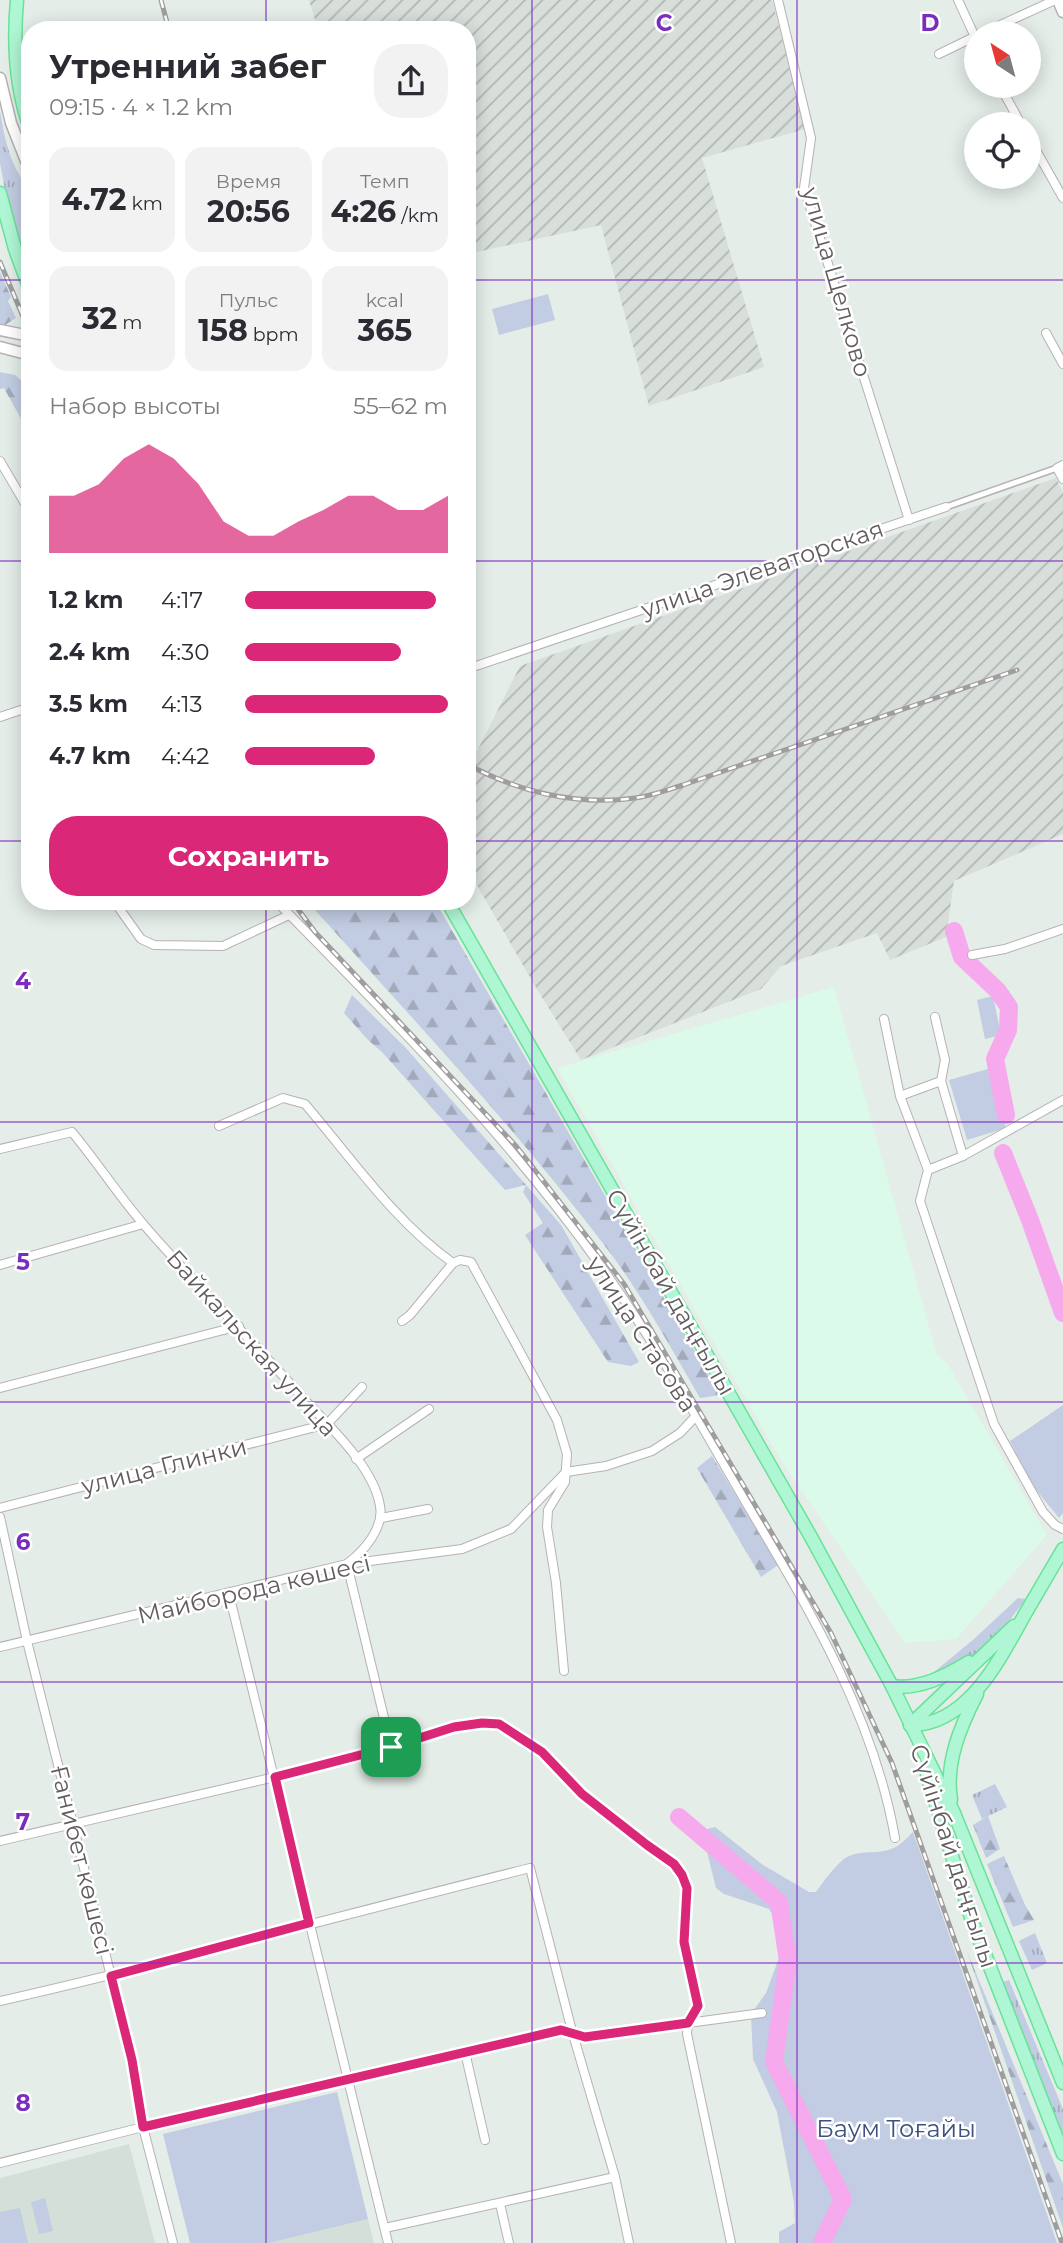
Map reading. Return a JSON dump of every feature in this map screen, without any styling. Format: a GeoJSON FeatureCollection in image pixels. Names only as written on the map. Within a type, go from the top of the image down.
{"type":"FeatureCollection","features":[{"type":"Feature","properties":{"kind":"main road"},"geometry":{"type":"LineString","coordinates":[[17,0],[14,50],[21,91]]}},
{"type":"Feature","properties":{"kind":"main road"},"geometry":{"type":"LineString","coordinates":[[1057,0],[1063,12]]}},
{"type":"Feature","properties":{"kind":"main road"},"geometry":{"type":"LineString","coordinates":[[0,78],[11,123],[21,148]]}},
{"type":"Feature","properties":{"kind":"main road"},"geometry":{"type":"LineString","coordinates":[[0,193],[21,265]]}},
{"type":"Feature","properties":{"kind":"main road"},"geometry":{"type":"LineString","coordinates":[[0,330],[21,334]]}},
{"type":"Feature","properties":{"kind":"main road"},"geometry":{"type":"LineString","coordinates":[[0,347],[21,353]]}},
{"type":"Feature","properties":{"kind":"main road","name":"Сүйінбай даңғылы"},"geometry":{"type":"LineString","coordinates":[[452,910],[811,1537],[892,1686],[954,1813],[1063,2083]]}},
{"type":"Feature","properties":{"kind":"main road"},"geometry":{"type":"LineString","coordinates":[[954,1813],[949,1775],[953,1752],[971,1707],[1063,1549]]}},
{"type":"Feature","properties":{"kind":"main road"},"geometry":{"type":"LineString","coordinates":[[911,1725],[1026,1612]]}},
{"type":"Feature","properties":{"kind":"main road"},"geometry":{"type":"LineString","coordinates":[[892,1686],[916,1687],[956,1670],[996,1644]]}},
{"type":"Feature","properties":{"kind":"main road"},"geometry":{"type":"LineString","coordinates":[[911,1725],[925,1725],[941,1719],[963,1703],[988,1676]]}},
{"type":"Feature","properties":{"kind":"main road","name":"Сүйінбай даңғылы"},"geometry":{"type":"LineString","coordinates":[[911,1725],[972,1922],[1063,2154]]}},
{"type":"Feature","properties":{"kind":"street","name":"улица Щелково"},"geometry":{"type":"LineString","coordinates":[[778,0],[811,138],[804,188],[909,520]]}},
{"type":"Feature","properties":{"kind":"street"},"geometry":{"type":"LineString","coordinates":[[958,0],[970,21]]}},
{"type":"Feature","properties":{"kind":"street"},"geometry":{"type":"LineString","coordinates":[[1011,21],[1057,0]]}},
{"type":"Feature","properties":{"kind":"street"},"geometry":{"type":"LineString","coordinates":[[939,54],[964,42]]}},
{"type":"Feature","properties":{"kind":"street"},"geometry":{"type":"LineString","coordinates":[[1041,159],[1063,198]]}},
{"type":"Feature","properties":{"kind":"street"},"geometry":{"type":"LineString","coordinates":[[1046,333],[1063,364]]}},
{"type":"Feature","properties":{"kind":"street"},"geometry":{"type":"LineString","coordinates":[[0,461],[21,497]]}},
{"type":"Feature","properties":{"kind":"street","name":"улица Элеваторская"},"geometry":{"type":"LineString","coordinates":[[476,666],[1060,467]]}},
{"type":"Feature","properties":{"kind":"street"},"geometry":{"type":"LineString","coordinates":[[1060,467],[1063,479]]}},
{"type":"Feature","properties":{"kind":"street"},"geometry":{"type":"LineString","coordinates":[[0,717],[21,710]]}},
{"type":"Feature","properties":{"kind":"street"},"geometry":{"type":"LineString","coordinates":[[120,910],[141,939],[154,945],[223,946],[289,915]]}},
{"type":"Feature","properties":{"kind":"street","name":"улица Стасова"},"geometry":{"type":"LineString","coordinates":[[284,910],[409,1037],[544,1192],[605,1272],[695,1417],[816,1622],[835,1660],[870,1745],[891,1815],[895,1838]]}},
{"type":"Feature","properties":{"kind":"street"},"geometry":{"type":"LineString","coordinates":[[972,955],[1005,949],[1063,929]]}},
{"type":"Feature","properties":{"kind":"street"},"geometry":{"type":"LineString","coordinates":[[935,1017],[945,1059],[941,1081],[963,1156]]}},
{"type":"Feature","properties":{"kind":"street"},"geometry":{"type":"LineString","coordinates":[[884,1019],[900,1096],[928,1170],[920,1200],[994,1424],[1043,1512],[1055,1525],[1063,1529]]}},
{"type":"Feature","properties":{"kind":"street"},"geometry":{"type":"LineString","coordinates":[[900,1096],[941,1081]]}},
{"type":"Feature","properties":{"kind":"street"},"geometry":{"type":"LineString","coordinates":[[219,1126],[283,1098],[305,1104],[404,1221],[453,1263]]}},
{"type":"Feature","properties":{"kind":"street"},"geometry":{"type":"LineString","coordinates":[[928,1170],[963,1156],[1063,1100]]}},
{"type":"Feature","properties":{"kind":"street","name":"Байкальская улица"},"geometry":{"type":"LineString","coordinates":[[0,1149],[72,1132],[143,1224],[239,1326],[356,1459],[375,1489],[381,1518]]}},
{"type":"Feature","properties":{"kind":"street"},"geometry":{"type":"LineString","coordinates":[[0,1265],[143,1224]]}},
{"type":"Feature","properties":{"kind":"street"},"geometry":{"type":"LineString","coordinates":[[402,1321],[453,1263],[460,1260],[471,1262],[557,1420],[567,1454],[566,1472],[565,1482],[548,1510],[547,1527],[556,1583],[564,1671]]}},
{"type":"Feature","properties":{"kind":"street"},"geometry":{"type":"LineString","coordinates":[[0,1388],[239,1326]]}},
{"type":"Feature","properties":{"kind":"street"},"geometry":{"type":"LineString","coordinates":[[327,1424],[362,1387]]}},
{"type":"Feature","properties":{"kind":"street"},"geometry":{"type":"LineString","coordinates":[[356,1459],[429,1409]]}},
{"type":"Feature","properties":{"kind":"street"},"geometry":{"type":"LineString","coordinates":[[566,1472],[606,1466],[652,1451],[680,1433],[695,1417]]}},
{"type":"Feature","properties":{"kind":"street","name":"улица Глинки"},"geometry":{"type":"LineString","coordinates":[[0,1508],[327,1424]]}},
{"type":"Feature","properties":{"kind":"street","name":"Майборода көшесі"},"geometry":{"type":"LineString","coordinates":[[0,1647],[347,1564],[462,1549],[511,1529],[566,1472]]}},
{"type":"Feature","properties":{"kind":"street"},"geometry":{"type":"LineString","coordinates":[[391,1747],[347,1564],[363,1551],[381,1518],[428,1509]]}},
{"type":"Feature","properties":{"kind":"street","name":"Ғанибет көшесі"},"geometry":{"type":"LineString","coordinates":[[0,1517],[27,1640],[132,2060],[143,2127],[173,2243]]}},
{"type":"Feature","properties":{"kind":"street"},"geometry":{"type":"LineString","coordinates":[[229,1594],[388,2243]]}},
{"type":"Feature","properties":{"kind":"street"},"geometry":{"type":"LineString","coordinates":[[0,1841],[275,1777],[391,1747],[454,1727],[482,1723],[499,1724],[542,1752],[582,1794],[674,1864],[682,1875],[687,1888],[684,1942],[698,2006],[688,2023],[690,2057],[731,2243]]}},
{"type":"Feature","properties":{"kind":"street"},"geometry":{"type":"LineString","coordinates":[[0,2001],[111,1976],[530,1868],[572,2031],[615,2177],[629,2243]]}},
{"type":"Feature","properties":{"kind":"street"},"geometry":{"type":"LineString","coordinates":[[0,2163],[561,2030],[572,2031],[585,2037],[762,2013]]}},
{"type":"Feature","properties":{"kind":"street"},"geometry":{"type":"LineString","coordinates":[[465,2052],[485,2140]]}},
{"type":"Feature","properties":{"kind":"street"},"geometry":{"type":"LineString","coordinates":[[384,2228],[615,2177]]}},
{"type":"Feature","properties":{"kind":"street"},"geometry":{"type":"LineString","coordinates":[[500,2204],[509,2243]]}},
{"type":"Feature","properties":{"kind":"shaded area"},"geometry":{"type":"Polygon","coordinates":[[[309,0],[772,0],[805,129],[702,158],[764,367],[649,406],[601,225],[476,252],[476,21],[315,21],[309,0]]]}},
{"type":"Feature","properties":{"kind":"shaded area"},"geometry":{"type":"Polygon","coordinates":[[[1056,478],[1063,493],[1063,834],[954,881],[946,937],[890,960],[877,933],[781,966],[761,989],[581,1060],[476,884],[476,753],[520,666],[1056,478]]]}},
{"type":"Feature","properties":{"kind":"shaded area"},"geometry":{"type":"Polygon","coordinates":[[[834,987],[937,1355],[947,1363],[1047,1535],[956,1639],[905,1643],[780,1459],[557,1068],[834,987]]]}},
{"type":"Feature","properties":{"kind":"shaded area"},"geometry":{"type":"Polygon","coordinates":[[[129,2144],[155,2243],[0,2243],[0,2178],[129,2144]]]}},
{"type":"Feature","properties":{"kind":"shaded area"},"geometry":{"type":"Polygon","coordinates":[[[368,2219],[374,2243],[269,2243],[368,2219]]]}},
{"type":"Feature","properties":{"kind":"green space"},"geometry":{"type":"Polygon","coordinates":[[[0,111],[9,153],[21,177],[21,242],[7,201],[0,163],[0,111]]]}},
{"type":"Feature","properties":{"kind":"green space"},"geometry":{"type":"Polygon","coordinates":[[[0,272],[11,297],[8,301],[16,318],[5,325],[0,324],[0,272]]]}},
{"type":"Feature","properties":{"kind":"green space"},"geometry":{"type":"Polygon","coordinates":[[[548,294],[555,320],[499,335],[492,309],[548,294]]]}},
{"type":"Feature","properties":{"kind":"green space"},"geometry":{"type":"Polygon","coordinates":[[[0,372],[15,375],[21,380],[21,419],[4,388],[0,389],[0,372]]]}},
{"type":"Feature","properties":{"kind":"green space"},"geometry":{"type":"Polygon","coordinates":[[[315,910],[440,910],[720,1395],[700,1398],[655,1320],[605,1246],[534,1157],[315,910]]]}},
{"type":"Feature","properties":{"kind":"green space"},"geometry":{"type":"Polygon","coordinates":[[[352,995],[405,1047],[526,1185],[505,1190],[344,1013],[352,995]]]}},
{"type":"Feature","properties":{"kind":"green space"},"geometry":{"type":"Polygon","coordinates":[[[993,996],[1001,1035],[985,1039],[977,1000],[993,996]]]}},
{"type":"Feature","properties":{"kind":"green space"},"geometry":{"type":"Polygon","coordinates":[[[988,1069],[1006,1128],[967,1140],[949,1080],[988,1069]]]}},
{"type":"Feature","properties":{"kind":"green space"},"geometry":{"type":"Polygon","coordinates":[[[526,1185],[561,1225],[639,1362],[631,1366],[608,1362],[525,1235],[543,1223],[523,1192],[526,1185]]]}},
{"type":"Feature","properties":{"kind":"green space"},"geometry":{"type":"Polygon","coordinates":[[[1063,1405],[1063,1513],[1059,1518],[1033,1486],[1010,1441],[1063,1405]]]}},
{"type":"Feature","properties":{"kind":"green space"},"geometry":{"type":"Polygon","coordinates":[[[712,1456],[778,1565],[761,1577],[697,1468],[712,1456]]]}},
{"type":"Feature","properties":{"kind":"green space"},"geometry":{"type":"Polygon","coordinates":[[[1018,1598],[1026,1599],[994,1640],[968,1659],[927,1678],[974,1639],[1018,1598]]]}},
{"type":"Feature","properties":{"kind":"green space"},"geometry":{"type":"Polygon","coordinates":[[[995,1784],[1007,1807],[982,1819],[972,1795],[995,1784]]]}},
{"type":"Feature","properties":{"kind":"green space"},"geometry":{"type":"Polygon","coordinates":[[[988,1816],[1000,1849],[986,1858],[973,1825],[988,1816]]]}},
{"type":"Feature","properties":{"kind":"green space","name":"Баум Тоғайы"},"geometry":{"type":"Polygon","coordinates":[[[715,1827],[763,1865],[809,1892],[816,1892],[832,1870],[849,1856],[894,1848],[913,1832],[1057,2243],[779,2243],[779,2232],[795,2223],[794,2202],[777,2112],[753,2059],[751,2014],[766,1993],[783,1940],[778,1923],[769,1909],[724,1894],[716,1888],[699,1831],[715,1827]]]}},
{"type":"Feature","properties":{"kind":"green space"},"geometry":{"type":"Polygon","coordinates":[[[1004,1856],[1034,1920],[1013,1927],[987,1864],[1004,1856]]]}},
{"type":"Feature","properties":{"kind":"green space"},"geometry":{"type":"Polygon","coordinates":[[[1035,1933],[1047,1963],[1032,1970],[1019,1941],[1035,1933]]]}},
{"type":"Feature","properties":{"kind":"green space"},"geometry":{"type":"Polygon","coordinates":[[[966,1949],[1063,2184],[1063,2228],[966,1949]]]}},
{"type":"Feature","properties":{"kind":"green space"},"geometry":{"type":"Polygon","coordinates":[[[1009,1980],[1063,2109],[1063,2138],[1000,1983],[1009,1980]]]}},
{"type":"Feature","properties":{"kind":"green space"},"geometry":{"type":"Polygon","coordinates":[[[337,2092],[368,2219],[269,2243],[190,2243],[163,2134],[337,2092]]]}},
{"type":"Feature","properties":{"kind":"green space"},"geometry":{"type":"Polygon","coordinates":[[[45,2198],[53,2231],[39,2234],[31,2202],[45,2198]]]}},
{"type":"Feature","properties":{"kind":"green space"},"geometry":{"type":"Polygon","coordinates":[[[20,2208],[28,2243],[0,2243],[0,2212],[20,2208]]]}},
{"type":"Feature","properties":{"kind":"waterway"},"geometry":{"type":"LineString","coordinates":[[954,931],[962,957],[998,991],[1009,1007],[1008,1030],[995,1059],[1006,1115]]}},
{"type":"Feature","properties":{"kind":"waterway"},"geometry":{"type":"LineString","coordinates":[[1003,1153],[1063,1313]]}},
{"type":"Feature","properties":{"kind":"waterway"},"geometry":{"type":"LineString","coordinates":[[679,1817],[779,1902],[788,1961],[774,2062],[843,2199],[822,2243]]}},
{"type":"Feature","properties":{"kind":"railway"},"geometry":{"type":"LineString","coordinates":[[161,0],[167,21]]}},
{"type":"Feature","properties":{"kind":"railway"},"geometry":{"type":"LineString","coordinates":[[0,262],[21,312]]}},
{"type":"Feature","properties":{"kind":"railway"},"geometry":{"type":"LineString","coordinates":[[476,769],[527,789],[570,798],[613,800],[641,797],[1017,670]]}},
{"type":"Feature","properties":{"kind":"railway"},"geometry":{"type":"LineString","coordinates":[[299,910],[315,932],[516,1146],[624,1284],[831,1633],[892,1763],[1062,2243]]}},
{"type":"Feature","properties":{"kind":"route"},"geometry":{"type":"LineString","coordinates":[[482,1723],[499,1724],[542,1752],[582,1794],[674,1864],[687,1888],[684,1942],[698,2006],[688,2023],[585,2037],[572,2031],[561,2030],[143,2127],[132,2060],[111,1976],[309,1923],[275,1777],[391,1747],[454,1727],[482,1723]]}}]}
